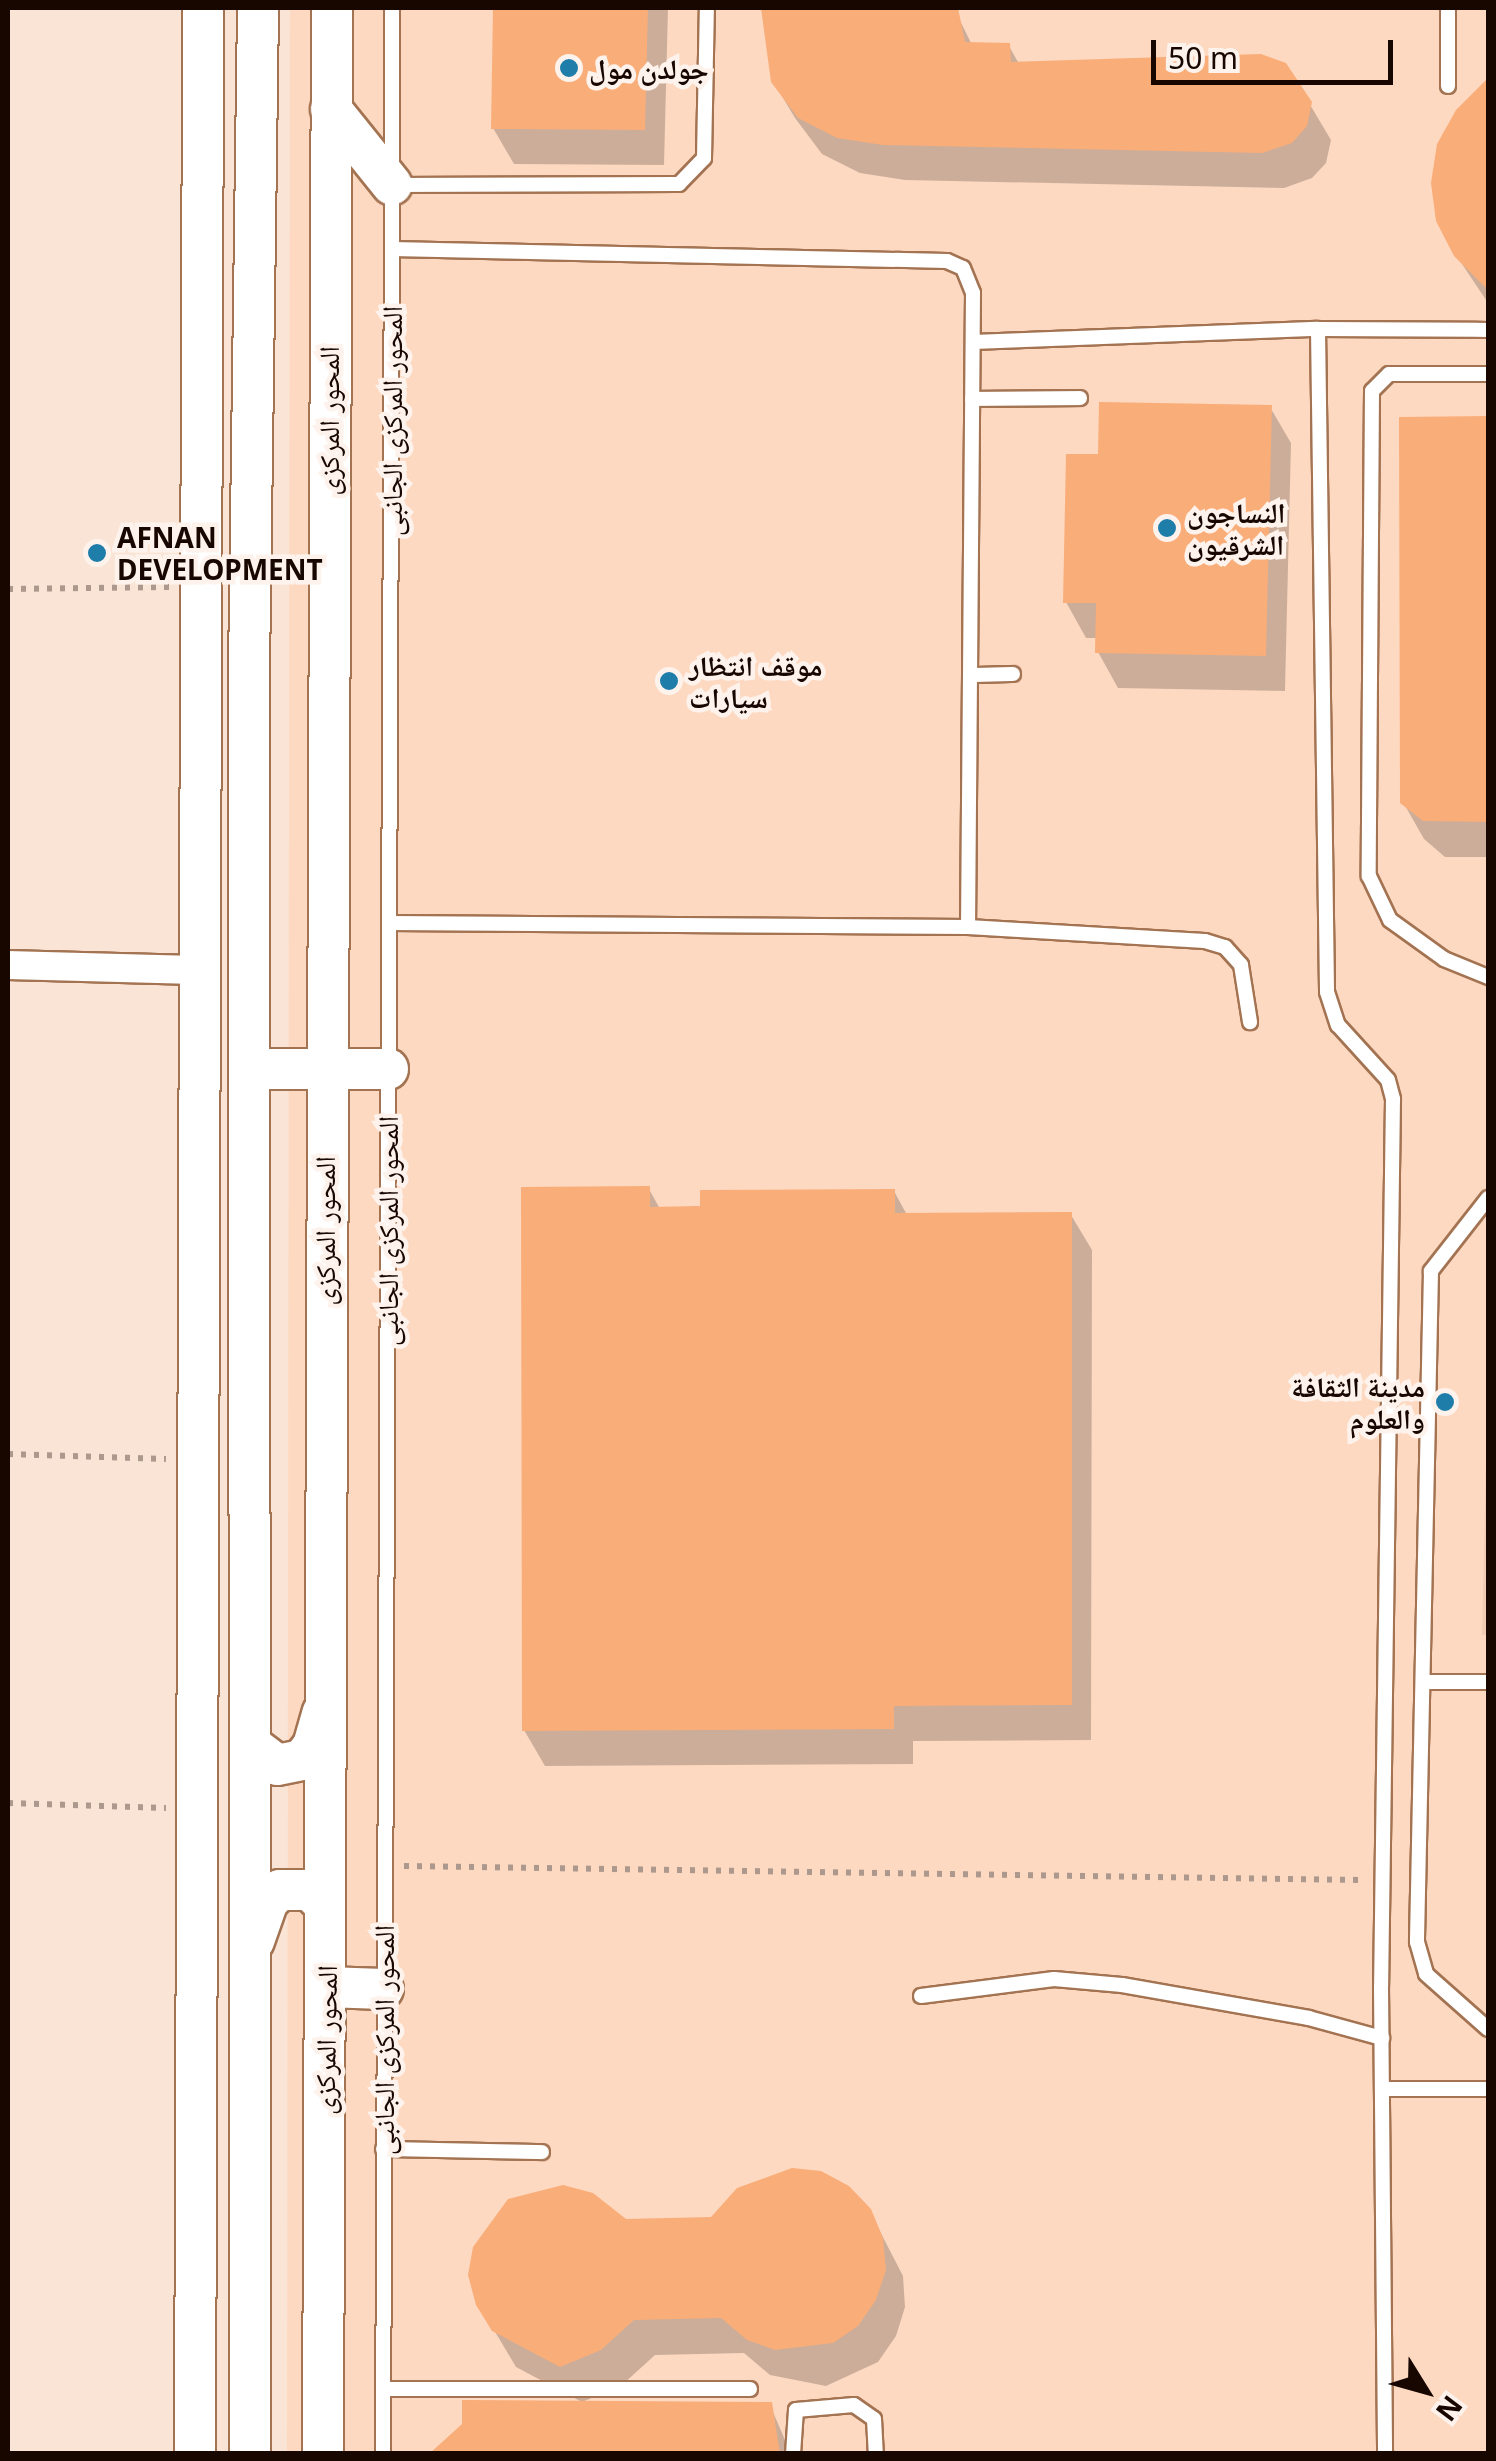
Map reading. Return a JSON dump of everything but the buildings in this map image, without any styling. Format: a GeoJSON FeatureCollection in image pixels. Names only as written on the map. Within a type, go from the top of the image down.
{"type":"FeatureCollection","features":[{"type":"Feature","properties":{"kind":"main road"},"geometry":{"type":"LineString","coordinates":[[195,2454],[203,8]]}},
{"type":"Feature","properties":{"kind":"main road"},"geometry":{"type":"LineString","coordinates":[[250,2454],[250,647],[258,8]]}},
{"type":"Feature","properties":{"kind":"main road","name":"المحور المركزى"},"geometry":{"type":"LineString","coordinates":[[322,2454],[329,1689],[325,1066],[332,8]]}},
{"type":"Feature","properties":{"kind":"main road"},"geometry":{"type":"LineString","coordinates":[[331,109],[392,185]]}},
{"type":"Feature","properties":{"kind":"main road"},"geometry":{"type":"LineString","coordinates":[[201,598],[250,647]]}},
{"type":"Feature","properties":{"kind":"main road"},"geometry":{"type":"LineString","coordinates":[[253,1069],[388,1069]]}},
{"type":"Feature","properties":{"kind":"main road"},"geometry":{"type":"LineString","coordinates":[[252,1746],[277,1764],[302,1760],[313,1746],[329,1689]]}},
{"type":"Feature","properties":{"kind":"main road"},"geometry":{"type":"LineString","coordinates":[[248,1960],[274,1894],[300,1887],[325,1906]]}},
{"type":"Feature","properties":{"kind":"main road"},"geometry":{"type":"LineString","coordinates":[[326,1986],[383,1989]]}},
{"type":"Feature","properties":{"kind":"street"},"geometry":{"type":"LineString","coordinates":[[8,965],[200,970]]}},
{"type":"Feature","properties":{"kind":"lane","name":"المحور المركزى الجانبى"},"geometry":{"type":"LineString","coordinates":[[383,2454],[392,8]]}},
{"type":"Feature","properties":{"kind":"lane"},"geometry":{"type":"LineString","coordinates":[[392,185],[680,184],[704,158],[707,8]]}},
{"type":"Feature","properties":{"kind":"lane"},"geometry":{"type":"LineString","coordinates":[[1448,8],[1448,86]]}},
{"type":"Feature","properties":{"kind":"lane"},"geometry":{"type":"LineString","coordinates":[[392,249],[946,261],[963,268],[972,283],[973,342],[968,927]]}},
{"type":"Feature","properties":{"kind":"lane"},"geometry":{"type":"LineString","coordinates":[[973,342],[1318,329],[1488,330]]}},
{"type":"Feature","properties":{"kind":"lane"},"geometry":{"type":"LineString","coordinates":[[1318,329],[1327,992],[1338,1024],[1388,1080],[1393,1099],[1382,1880],[1385,2454]]}},
{"type":"Feature","properties":{"kind":"lane"},"geometry":{"type":"LineString","coordinates":[[1488,374],[1389,374],[1372,391],[1369,876],[1390,920],[1444,959],[1488,977]]}},
{"type":"Feature","properties":{"kind":"lane"},"geometry":{"type":"LineString","coordinates":[[972,399],[1080,398]]}},
{"type":"Feature","properties":{"kind":"lane"},"geometry":{"type":"LineString","coordinates":[[973,674],[1013,674]]}},
{"type":"Feature","properties":{"kind":"lane"},"geometry":{"type":"LineString","coordinates":[[388,923],[968,927],[1215,943],[1241,965],[1250,1022]]}},
{"type":"Feature","properties":{"kind":"lane"},"geometry":{"type":"LineString","coordinates":[[1488,1198],[1431,1271],[1418,1954],[1426,1974],[1488,2030]]}},
{"type":"Feature","properties":{"kind":"lane"},"geometry":{"type":"LineString","coordinates":[[1423,1682],[1488,1682]]}},
{"type":"Feature","properties":{"kind":"lane"},"geometry":{"type":"LineString","coordinates":[[921,1996],[1054,1979],[1122,1985],[1309,2018],[1382,2038]]}},
{"type":"Feature","properties":{"kind":"lane"},"geometry":{"type":"LineString","coordinates":[[1382,2089],[1488,2089]]}},
{"type":"Feature","properties":{"kind":"lane"},"geometry":{"type":"LineString","coordinates":[[383,2149],[542,2152]]}},
{"type":"Feature","properties":{"kind":"lane"},"geometry":{"type":"LineString","coordinates":[[383,2389],[750,2390]]}},
{"type":"Feature","properties":{"kind":"lane"},"geometry":{"type":"LineString","coordinates":[[793,2454],[796,2410],[854,2405],[874,2419],[876,2454]]}},
{"type":"Feature","properties":{"kind":"path"},"geometry":{"type":"LineString","coordinates":[[8,588],[201,598]]}},
{"type":"Feature","properties":{"kind":"path"},"geometry":{"type":"LineString","coordinates":[[8,1454],[198,1460]]}},
{"type":"Feature","properties":{"kind":"path"},"geometry":{"type":"LineString","coordinates":[[8,1803],[197,1809]]}},
{"type":"Feature","properties":{"kind":"path"},"geometry":{"type":"LineString","coordinates":[[384,1866],[1382,1880]]}},
{"type":"Feature","properties":{"kind":"shaded area"},"geometry":{"type":"Polygon","coordinates":[[[290,8],[1488,8],[1488,2453],[287,2454],[290,8]]]}},
{"type":"Feature","properties":{"kind":"shaded area"},"geometry":{"type":"Polygon","coordinates":[[[1487,1420],[1488,1635],[1482,1635],[1487,1420]]]}},
{"type":"Feature","properties":{"kind":"place","name":"جولدن مول"},"geometry":{"type":"Point","coordinates":[569,68]}},
{"type":"Feature","properties":{"kind":"place","name":"النساجون الشرقيون"},"geometry":{"type":"Point","coordinates":[1167,528]}},
{"type":"Feature","properties":{"kind":"place","name":"AFNAN DEVELOPMENT"},"geometry":{"type":"Point","coordinates":[97,553]}},
{"type":"Feature","properties":{"kind":"place","name":"موقف انتظار سيارات"},"geometry":{"type":"Point","coordinates":[669,681]}},
{"type":"Feature","properties":{"kind":"place","name":"مدينة الثقافة والعلوم"},"geometry":{"type":"Point","coordinates":[1445,1402]}}]}
